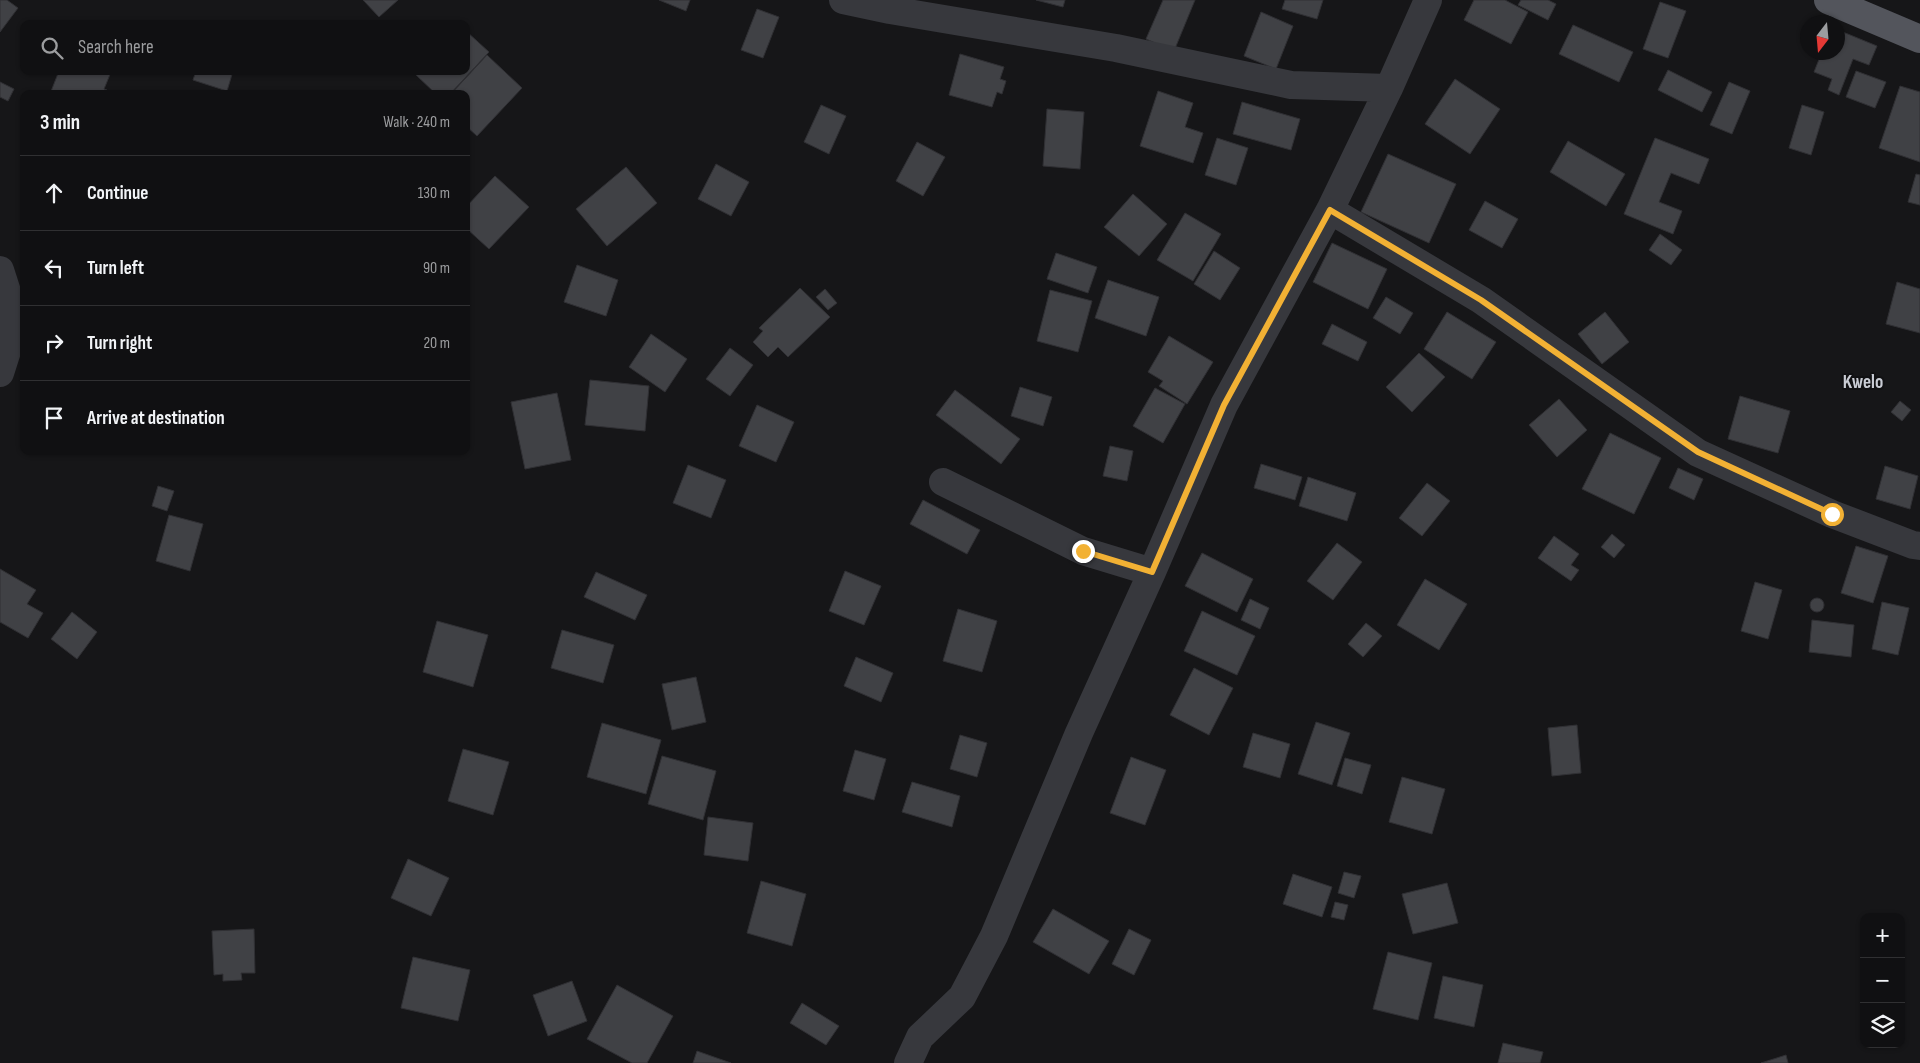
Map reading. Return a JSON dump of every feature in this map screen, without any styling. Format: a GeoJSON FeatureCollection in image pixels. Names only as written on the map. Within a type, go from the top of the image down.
{"type":"FeatureCollection","features":[{"type":"Feature","properties":{"kind":"main road"},"geometry":{"type":"LineString","coordinates":[[1828,0],[1920,39]]}},
{"type":"Feature","properties":{"kind":"street"},"geometry":{"type":"LineString","coordinates":[[843,0],[890,10],[1116,48],[1291,85],[1389,88]]}},
{"type":"Feature","properties":{"kind":"street"},"geometry":{"type":"LineString","coordinates":[[908,1063],[920,1037],[962,997],[994,936],[1079,733],[1152,572],[1224,405],[1330,210],[1389,88],[1428,0]]}},
{"type":"Feature","properties":{"kind":"street"},"geometry":{"type":"LineString","coordinates":[[1330,210],[1481,300],[1698,452],[1832,514],[1920,546]]}},
{"type":"Feature","properties":{"kind":"street"},"geometry":{"type":"LineString","coordinates":[[0,270],[12,307],[9,345],[0,372]]}},
{"type":"Feature","properties":{"kind":"street"},"geometry":{"type":"LineString","coordinates":[[943,482],[1083,551],[1152,572]]}},
{"type":"Feature","properties":{"kind":"building"},"geometry":{"type":"Polygon","coordinates":[[[0,0],[7,0],[18,8],[0,32],[0,0]]]}},
{"type":"Feature","properties":{"kind":"building"},"geometry":{"type":"Polygon","coordinates":[[[363,0],[398,0],[379,17],[363,0]]]}},
{"type":"Feature","properties":{"kind":"building"},"geometry":{"type":"Polygon","coordinates":[[[659,0],[690,0],[686,11],[659,0]]]}},
{"type":"Feature","properties":{"kind":"building"},"geometry":{"type":"Polygon","coordinates":[[[1036,0],[1065,0],[1063,7],[1036,0]]]}},
{"type":"Feature","properties":{"kind":"building"},"geometry":{"type":"Polygon","coordinates":[[[1163,0],[1195,0],[1174,51],[1146,39],[1163,0]]]}},
{"type":"Feature","properties":{"kind":"building"},"geometry":{"type":"Polygon","coordinates":[[[1285,0],[1323,0],[1317,19],[1282,9],[1285,0]]]}},
{"type":"Feature","properties":{"kind":"building"},"geometry":{"type":"Polygon","coordinates":[[[1474,0],[1505,0],[1528,12],[1511,44],[1464,20],[1474,0]]]}},
{"type":"Feature","properties":{"kind":"building"},"geometry":{"type":"Polygon","coordinates":[[[1521,0],[1548,0],[1556,4],[1548,20],[1518,5],[1521,0]]]}},
{"type":"Feature","properties":{"kind":"building"},"geometry":{"type":"Polygon","coordinates":[[[1660,2],[1686,11],[1668,58],[1643,49],[1660,2]]]}},
{"type":"Feature","properties":{"kind":"building"},"geometry":{"type":"Polygon","coordinates":[[[757,9],[779,17],[763,58],[741,50],[757,9]]]}},
{"type":"Feature","properties":{"kind":"building"},"geometry":{"type":"Polygon","coordinates":[[[1261,12],[1293,26],[1276,69],[1244,56],[1261,12]]]}},
{"type":"Feature","properties":{"kind":"building"},"geometry":{"type":"Polygon","coordinates":[[[1573,25],[1633,52],[1619,82],[1559,54],[1573,25]]]}},
{"type":"Feature","properties":{"kind":"building"},"geometry":{"type":"Polygon","coordinates":[[[1845,33],[1877,46],[1869,65],[1853,59],[1839,95],[1828,90],[1832,79],[1814,72],[1819,60],[1845,60],[1845,33]]]}},
{"type":"Feature","properties":{"kind":"building"},"geometry":{"type":"Polygon","coordinates":[[[470,35],[489,52],[470,72],[470,35]]]}},
{"type":"Feature","properties":{"kind":"building"},"geometry":{"type":"Polygon","coordinates":[[[960,54],[1004,67],[1000,79],[1006,81],[1002,94],[997,92],[992,107],[949,95],[960,54]]]}},
{"type":"Feature","properties":{"kind":"building"},"geometry":{"type":"Polygon","coordinates":[[[487,55],[522,88],[477,136],[470,130],[470,90],[455,90],[487,55]]]}},
{"type":"Feature","properties":{"kind":"building"},"geometry":{"type":"Polygon","coordinates":[[[1668,70],[1712,92],[1702,112],[1658,90],[1668,70]]]}},
{"type":"Feature","properties":{"kind":"building"},"geometry":{"type":"Polygon","coordinates":[[[1856,71],[1886,82],[1875,108],[1846,97],[1856,71]]]}},
{"type":"Feature","properties":{"kind":"building"},"geometry":{"type":"Polygon","coordinates":[[[57,75],[110,75],[104,89],[107,90],[52,90],[57,75]]]}},
{"type":"Feature","properties":{"kind":"building"},"geometry":{"type":"Polygon","coordinates":[[[195,75],[232,75],[227,90],[193,80],[195,75]]]}},
{"type":"Feature","properties":{"kind":"building"},"geometry":{"type":"Polygon","coordinates":[[[416,75],[468,75],[454,90],[432,90],[416,75]]]}},
{"type":"Feature","properties":{"kind":"building"},"geometry":{"type":"Polygon","coordinates":[[[1455,79],[1500,109],[1470,154],[1425,124],[1455,79]]]}},
{"type":"Feature","properties":{"kind":"building"},"geometry":{"type":"Polygon","coordinates":[[[0,82],[14,89],[8,101],[0,97],[0,82]]]}},
{"type":"Feature","properties":{"kind":"building"},"geometry":{"type":"Polygon","coordinates":[[[1729,82],[1750,91],[1732,134],[1710,125],[1729,82]]]}},
{"type":"Feature","properties":{"kind":"building"},"geometry":{"type":"Polygon","coordinates":[[[1900,86],[1920,92],[1920,162],[1879,148],[1900,86]]]}},
{"type":"Feature","properties":{"kind":"building"},"geometry":{"type":"Polygon","coordinates":[[[1158,91],[1193,103],[1185,127],[1203,133],[1193,163],[1140,146],[1158,91]]]}},
{"type":"Feature","properties":{"kind":"building"},"geometry":{"type":"Polygon","coordinates":[[[1242,102],[1300,119],[1291,150],[1233,134],[1242,102]]]}},
{"type":"Feature","properties":{"kind":"building"},"geometry":{"type":"Polygon","coordinates":[[[821,105],[846,116],[829,154],[804,142],[821,105]]]}},
{"type":"Feature","properties":{"kind":"building"},"geometry":{"type":"Polygon","coordinates":[[[1802,105],[1824,112],[1811,155],[1789,148],[1802,105]]]}},
{"type":"Feature","properties":{"kind":"building"},"geometry":{"type":"Polygon","coordinates":[[[1047,109],[1084,112],[1080,169],[1043,166],[1047,109]]]}},
{"type":"Feature","properties":{"kind":"building"},"geometry":{"type":"Polygon","coordinates":[[[1217,138],[1248,148],[1236,185],[1205,175],[1217,138]]]}},
{"type":"Feature","properties":{"kind":"building"},"geometry":{"type":"Polygon","coordinates":[[[1655,138],[1709,159],[1699,184],[1671,173],[1659,202],[1682,211],[1673,234],[1624,214],[1655,138]]]}},
{"type":"Feature","properties":{"kind":"building"},"geometry":{"type":"Polygon","coordinates":[[[1568,141],[1625,174],[1606,206],[1550,172],[1568,141]]]}},
{"type":"Feature","properties":{"kind":"building"},"geometry":{"type":"Polygon","coordinates":[[[917,142],[945,157],[923,196],[896,181],[917,142]]]}},
{"type":"Feature","properties":{"kind":"building"},"geometry":{"type":"Polygon","coordinates":[[[1388,154],[1456,184],[1429,243],[1361,212],[1388,154]]]}},
{"type":"Feature","properties":{"kind":"building"},"geometry":{"type":"Polygon","coordinates":[[[716,164],[749,182],[731,216],[698,199],[716,164]]]}},
{"type":"Feature","properties":{"kind":"building"},"geometry":{"type":"Polygon","coordinates":[[[626,167],[657,203],[607,246],[576,209],[626,167]]]}},
{"type":"Feature","properties":{"kind":"building"},"geometry":{"type":"Polygon","coordinates":[[[1916,174],[1920,175],[1920,205],[1908,202],[1916,174]]]}},
{"type":"Feature","properties":{"kind":"building"},"geometry":{"type":"Polygon","coordinates":[[[495,176],[529,207],[489,249],[470,232],[470,203],[495,176]]]}},
{"type":"Feature","properties":{"kind":"building"},"geometry":{"type":"Polygon","coordinates":[[[1133,194],[1167,224],[1139,256],[1104,227],[1133,194]]]}},
{"type":"Feature","properties":{"kind":"building"},"geometry":{"type":"Polygon","coordinates":[[[1485,201],[1518,219],[1502,248],[1469,230],[1485,201]]]}},
{"type":"Feature","properties":{"kind":"building"},"geometry":{"type":"Polygon","coordinates":[[[1185,213],[1221,234],[1193,281],[1157,260],[1185,213]]]}},
{"type":"Feature","properties":{"kind":"building"},"geometry":{"type":"Polygon","coordinates":[[[1660,234],[1682,250],[1671,265],[1649,250],[1660,234]]]}},
{"type":"Feature","properties":{"kind":"building"},"geometry":{"type":"Polygon","coordinates":[[[1332,243],[1387,269],[1368,309],[1313,282],[1332,243]]]}},
{"type":"Feature","properties":{"kind":"building"},"geometry":{"type":"Polygon","coordinates":[[[1214,251],[1240,268],[1220,300],[1194,284],[1214,251]]]}},
{"type":"Feature","properties":{"kind":"building"},"geometry":{"type":"Polygon","coordinates":[[[1056,253],[1097,267],[1088,293],[1047,279],[1056,253]]]}},
{"type":"Feature","properties":{"kind":"building"},"geometry":{"type":"Polygon","coordinates":[[[577,265],[618,280],[606,316],[564,302],[577,265]]]}},
{"type":"Feature","properties":{"kind":"building"},"geometry":{"type":"Polygon","coordinates":[[[1108,280],[1159,297],[1146,336],[1095,318],[1108,280]]]}},
{"type":"Feature","properties":{"kind":"building"},"geometry":{"type":"Polygon","coordinates":[[[1897,282],[1920,289],[1920,333],[1886,324],[1897,282]]]}},
{"type":"Feature","properties":{"kind":"building"},"geometry":{"type":"Polygon","coordinates":[[[800,288],[830,317],[788,357],[778,347],[768,357],[753,342],[763,331],[759,328],[800,288]]]}},
{"type":"Feature","properties":{"kind":"building"},"geometry":{"type":"Polygon","coordinates":[[[825,289],[837,303],[828,310],[816,297],[825,289]]]}},
{"type":"Feature","properties":{"kind":"building"},"geometry":{"type":"Polygon","coordinates":[[[1050,290],[1092,301],[1078,352],[1037,341],[1050,290]]]}},
{"type":"Feature","properties":{"kind":"building"},"geometry":{"type":"Polygon","coordinates":[[[1386,297],[1413,313],[1400,334],[1373,318],[1386,297]]]}},
{"type":"Feature","properties":{"kind":"building"},"geometry":{"type":"Polygon","coordinates":[[[1447,312],[1496,342],[1472,379],[1424,349],[1447,312]]]}},
{"type":"Feature","properties":{"kind":"building"},"geometry":{"type":"Polygon","coordinates":[[[1605,312],[1629,342],[1602,364],[1578,334],[1605,312]]]}},
{"type":"Feature","properties":{"kind":"building"},"geometry":{"type":"Polygon","coordinates":[[[1332,324],[1367,342],[1358,361],[1322,344],[1332,324]]]}},
{"type":"Feature","properties":{"kind":"building"},"geometry":{"type":"Polygon","coordinates":[[[651,334],[687,359],[665,392],[629,367],[651,334]]]}},
{"type":"Feature","properties":{"kind":"building"},"geometry":{"type":"Polygon","coordinates":[[[1169,336],[1213,362],[1187,404],[1159,386],[1163,381],[1148,372],[1169,336]]]}},
{"type":"Feature","properties":{"kind":"building"},"geometry":{"type":"Polygon","coordinates":[[[730,348],[753,365],[730,396],[706,379],[730,348]]]}},
{"type":"Feature","properties":{"kind":"building"},"geometry":{"type":"Polygon","coordinates":[[[1419,353],[1445,377],[1412,412],[1386,387],[1419,353]]]}},
{"type":"Feature","properties":{"kind":"building"},"geometry":{"type":"Polygon","coordinates":[[[590,380],[649,386],[645,431],[585,425],[590,380]]]}},
{"type":"Feature","properties":{"kind":"building"},"geometry":{"type":"Polygon","coordinates":[[[1020,387],[1052,397],[1043,426],[1011,416],[1020,387]]]}},
{"type":"Feature","properties":{"kind":"building"},"geometry":{"type":"Polygon","coordinates":[[[1155,388],[1185,404],[1163,443],[1133,426],[1155,388]]]}},
{"type":"Feature","properties":{"kind":"building"},"geometry":{"type":"Polygon","coordinates":[[[955,390],[1020,439],[1001,464],[936,415],[955,390]]]}},
{"type":"Feature","properties":{"kind":"building"},"geometry":{"type":"Polygon","coordinates":[[[557,393],[571,460],[525,469],[511,402],[557,393]]]}},
{"type":"Feature","properties":{"kind":"building"},"geometry":{"type":"Polygon","coordinates":[[[1740,396],[1790,411],[1778,453],[1728,439],[1740,396]]]}},
{"type":"Feature","properties":{"kind":"building"},"geometry":{"type":"Polygon","coordinates":[[[1559,399],[1587,430],[1557,457],[1529,425],[1559,399]]]}},
{"type":"Feature","properties":{"kind":"building"},"geometry":{"type":"Polygon","coordinates":[[[1900,401],[1911,410],[1902,421],[1891,412],[1900,401]]]}},
{"type":"Feature","properties":{"kind":"building"},"geometry":{"type":"Polygon","coordinates":[[[757,405],[794,422],[776,462],[739,446],[757,405]]]}},
{"type":"Feature","properties":{"kind":"building"},"geometry":{"type":"Polygon","coordinates":[[[1610,433],[1661,458],[1634,514],[1582,489],[1610,433]]]}},
{"type":"Feature","properties":{"kind":"building"},"geometry":{"type":"Polygon","coordinates":[[[1110,446],[1133,451],[1127,481],[1103,476],[1110,446]]]}},
{"type":"Feature","properties":{"kind":"building"},"geometry":{"type":"Polygon","coordinates":[[[1261,464],[1302,477],[1295,500],[1254,488],[1261,464]]]}},
{"type":"Feature","properties":{"kind":"building"},"geometry":{"type":"Polygon","coordinates":[[[688,465],[726,480],[711,518],[673,503],[688,465]]]}},
{"type":"Feature","properties":{"kind":"building"},"geometry":{"type":"Polygon","coordinates":[[[1885,466],[1918,476],[1910,509],[1876,499],[1885,466]]]}},
{"type":"Feature","properties":{"kind":"building"},"geometry":{"type":"Polygon","coordinates":[[[1678,468],[1703,479],[1694,500],[1669,488],[1678,468]]]}},
{"type":"Feature","properties":{"kind":"building"},"geometry":{"type":"Polygon","coordinates":[[[1308,477],[1356,493],[1347,521],[1299,506],[1308,477]]]}},
{"type":"Feature","properties":{"kind":"building"},"geometry":{"type":"Polygon","coordinates":[[[1427,483],[1450,501],[1422,536],[1399,518],[1427,483]]]}},
{"type":"Feature","properties":{"kind":"building"},"geometry":{"type":"Polygon","coordinates":[[[158,486],[174,491],[167,511],[152,506],[158,486]]]}},
{"type":"Feature","properties":{"kind":"building"},"geometry":{"type":"Polygon","coordinates":[[[923,500],[980,530],[967,554],[910,524],[923,500]]]}},
{"type":"Feature","properties":{"kind":"building"},"geometry":{"type":"Polygon","coordinates":[[[169,515],[203,524],[190,571],[156,561],[169,515]]]}},
{"type":"Feature","properties":{"kind":"building"},"geometry":{"type":"Polygon","coordinates":[[[1612,534],[1625,545],[1614,558],[1601,547],[1612,534]]]}},
{"type":"Feature","properties":{"kind":"building"},"geometry":{"type":"Polygon","coordinates":[[[1554,536],[1579,554],[1571,565],[1579,570],[1571,581],[1538,558],[1554,536]]]}},
{"type":"Feature","properties":{"kind":"building"},"geometry":{"type":"Polygon","coordinates":[[[1337,543],[1362,562],[1333,600],[1307,581],[1337,543]]]}},
{"type":"Feature","properties":{"kind":"building"},"geometry":{"type":"Polygon","coordinates":[[[1856,546],[1888,556],[1873,603],[1841,593],[1856,546]]]}},
{"type":"Feature","properties":{"kind":"building"},"geometry":{"type":"Polygon","coordinates":[[[1202,553],[1253,579],[1237,612],[1185,586],[1202,553]]]}},
{"type":"Feature","properties":{"kind":"building"},"geometry":{"type":"Polygon","coordinates":[[[0,569],[36,590],[27,604],[43,613],[28,638],[0,622],[0,569]]]}},
{"type":"Feature","properties":{"kind":"building"},"geometry":{"type":"Polygon","coordinates":[[[845,571],[881,586],[864,625],[829,611],[845,571]]]}},
{"type":"Feature","properties":{"kind":"building"},"geometry":{"type":"Polygon","coordinates":[[[596,572],[647,595],[635,620],[584,597],[596,572]]]}},
{"type":"Feature","properties":{"kind":"building"},"geometry":{"type":"Polygon","coordinates":[[[1425,579],[1467,604],[1439,650],[1397,625],[1425,579]]]}},
{"type":"Feature","properties":{"kind":"building"},"geometry":{"type":"Polygon","coordinates":[[[1755,582],[1782,590],[1768,639],[1741,631],[1755,582]]]}},
{"type":"Feature","properties":{"kind":"building"},"geometry":{"type":"Polygon","coordinates":[[[1817,598],[1822,600],[1824,605],[1822,610],[1817,612],[1812,610],[1810,605],[1812,600],[1817,598]]]}},
{"type":"Feature","properties":{"kind":"building"},"geometry":{"type":"Polygon","coordinates":[[[1250,599],[1269,608],[1260,629],[1241,620],[1250,599]]]}},
{"type":"Feature","properties":{"kind":"building"},"geometry":{"type":"Polygon","coordinates":[[[1882,602],[1909,608],[1898,655],[1872,649],[1882,602]]]}},
{"type":"Feature","properties":{"kind":"building"},"geometry":{"type":"Polygon","coordinates":[[[958,609],[997,621],[982,672],[943,661],[958,609]]]}},
{"type":"Feature","properties":{"kind":"building"},"geometry":{"type":"Polygon","coordinates":[[[1202,611],[1255,636],[1237,675],[1184,651],[1202,611]]]}},
{"type":"Feature","properties":{"kind":"building"},"geometry":{"type":"Polygon","coordinates":[[[72,612],[97,632],[77,659],[51,639],[72,612]]]}},
{"type":"Feature","properties":{"kind":"building"},"geometry":{"type":"Polygon","coordinates":[[[1812,620],[1854,625],[1851,657],[1809,652],[1812,620]]]}},
{"type":"Feature","properties":{"kind":"building"},"geometry":{"type":"Polygon","coordinates":[[[437,621],[488,635],[473,687],[423,672],[437,621]]]}},
{"type":"Feature","properties":{"kind":"building"},"geometry":{"type":"Polygon","coordinates":[[[1366,623],[1382,636],[1363,657],[1348,644],[1366,623]]]}},
{"type":"Feature","properties":{"kind":"building"},"geometry":{"type":"Polygon","coordinates":[[[562,630],[614,645],[603,683],[551,668],[562,630]]]}},
{"type":"Feature","properties":{"kind":"building"},"geometry":{"type":"Polygon","coordinates":[[[856,657],[893,673],[881,702],[844,686],[856,657]]]}},
{"type":"Feature","properties":{"kind":"building"},"geometry":{"type":"Polygon","coordinates":[[[1194,668],[1233,688],[1209,735],[1170,715],[1194,668]]]}},
{"type":"Feature","properties":{"kind":"building"},"geometry":{"type":"Polygon","coordinates":[[[696,677],[706,722],[672,730],[662,684],[696,677]]]}},
{"type":"Feature","properties":{"kind":"building"},"geometry":{"type":"Polygon","coordinates":[[[1316,722],[1350,733],[1332,785],[1298,774],[1316,722]]]}},
{"type":"Feature","properties":{"kind":"building"},"geometry":{"type":"Polygon","coordinates":[[[602,723],[661,740],[646,794],[587,777],[602,723]]]}},
{"type":"Feature","properties":{"kind":"building"},"geometry":{"type":"Polygon","coordinates":[[[1577,725],[1581,773],[1552,776],[1548,728],[1577,725]]]}},
{"type":"Feature","properties":{"kind":"building"},"geometry":{"type":"Polygon","coordinates":[[[1253,733],[1290,744],[1280,778],[1243,767],[1253,733]]]}},
{"type":"Feature","properties":{"kind":"building"},"geometry":{"type":"Polygon","coordinates":[[[960,735],[987,743],[977,777],[950,769],[960,735]]]}},
{"type":"Feature","properties":{"kind":"building"},"geometry":{"type":"Polygon","coordinates":[[[463,749],[509,762],[493,815],[448,801],[463,749]]]}},
{"type":"Feature","properties":{"kind":"building"},"geometry":{"type":"Polygon","coordinates":[[[855,750],[886,759],[874,800],[843,791],[855,750]]]}},
{"type":"Feature","properties":{"kind":"building"},"geometry":{"type":"Polygon","coordinates":[[[662,756],[716,771],[703,820],[648,804],[662,756]]]}},
{"type":"Feature","properties":{"kind":"building"},"geometry":{"type":"Polygon","coordinates":[[[1131,757],[1166,770],[1145,825],[1110,813],[1131,757]]]}},
{"type":"Feature","properties":{"kind":"building"},"geometry":{"type":"Polygon","coordinates":[[[1345,758],[1371,765],[1362,794],[1337,786],[1345,758]]]}},
{"type":"Feature","properties":{"kind":"building"},"geometry":{"type":"Polygon","coordinates":[[[1402,777],[1445,789],[1432,834],[1389,822],[1402,777]]]}},
{"type":"Feature","properties":{"kind":"building"},"geometry":{"type":"Polygon","coordinates":[[[912,782],[960,796],[952,827],[902,812],[912,782]]]}},
{"type":"Feature","properties":{"kind":"building"},"geometry":{"type":"Polygon","coordinates":[[[708,817],[753,823],[748,861],[704,855],[708,817]]]}},
{"type":"Feature","properties":{"kind":"building"},"geometry":{"type":"Polygon","coordinates":[[[408,859],[449,878],[431,916],[391,898],[408,859]]]}},
{"type":"Feature","properties":{"kind":"building"},"geometry":{"type":"Polygon","coordinates":[[[1344,872],[1361,876],[1354,898],[1338,893],[1344,872]]]}},
{"type":"Feature","properties":{"kind":"building"},"geometry":{"type":"Polygon","coordinates":[[[1293,874],[1332,887],[1322,917],[1283,904],[1293,874]]]}},
{"type":"Feature","properties":{"kind":"building"},"geometry":{"type":"Polygon","coordinates":[[[761,881],[806,894],[792,946],[747,933],[761,881]]]}},
{"type":"Feature","properties":{"kind":"building"},"geometry":{"type":"Polygon","coordinates":[[[1447,883],[1458,923],[1413,934],[1402,894],[1447,883]]]}},
{"type":"Feature","properties":{"kind":"building"},"geometry":{"type":"Polygon","coordinates":[[[1335,902],[1348,905],[1344,920],[1331,917],[1335,902]]]}},
{"type":"Feature","properties":{"kind":"building"},"geometry":{"type":"Polygon","coordinates":[[[1053,909],[1109,941],[1089,974],[1033,942],[1053,909]]]}},
{"type":"Feature","properties":{"kind":"building"},"geometry":{"type":"Polygon","coordinates":[[[254,929],[255,973],[241,973],[242,980],[223,981],[223,974],[214,975],[212,931],[254,929]]]}},
{"type":"Feature","properties":{"kind":"building"},"geometry":{"type":"Polygon","coordinates":[[[1129,929],[1151,940],[1134,975],[1112,964],[1129,929]]]}},
{"type":"Feature","properties":{"kind":"building"},"geometry":{"type":"Polygon","coordinates":[[[1388,952],[1432,963],[1418,1020],[1373,1009],[1388,952]]]}},
{"type":"Feature","properties":{"kind":"building"},"geometry":{"type":"Polygon","coordinates":[[[413,957],[470,970],[458,1021],[401,1008],[413,957]]]}},
{"type":"Feature","properties":{"kind":"building"},"geometry":{"type":"Polygon","coordinates":[[[1443,976],[1483,985],[1474,1027],[1434,1018],[1443,976]]]}},
{"type":"Feature","properties":{"kind":"building"},"geometry":{"type":"Polygon","coordinates":[[[572,981],[587,1021],[548,1036],[533,995],[572,981]]]}},
{"type":"Feature","properties":{"kind":"building"},"geometry":{"type":"Polygon","coordinates":[[[617,985],[673,1016],[647,1063],[632,1063],[587,1039],[617,985]]]}},
{"type":"Feature","properties":{"kind":"building"},"geometry":{"type":"Polygon","coordinates":[[[802,1003],[839,1026],[826,1045],[790,1023],[802,1003]]]}},
{"type":"Feature","properties":{"kind":"building"},"geometry":{"type":"Polygon","coordinates":[[[1503,1043],[1543,1052],[1540,1063],[1498,1063],[1503,1043]]]}},
{"type":"Feature","properties":{"kind":"building"},"geometry":{"type":"Polygon","coordinates":[[[697,1051],[731,1063],[693,1063],[697,1051]]]}},
{"type":"Feature","properties":{"kind":"building"},"geometry":{"type":"Polygon","coordinates":[[[1786,1055],[1788,1063],[1761,1063],[1786,1055]]]}},
{"type":"Feature","properties":{"kind":"district","name":"Kwelo"},"geometry":{"type":"Point","coordinates":[1863,381]}},
{"type":"Feature","properties":{"kind":"route"},"geometry":{"type":"LineString","coordinates":[[1083,551],[1152,572],[1224,405],[1330,210],[1481,300],[1698,452],[1832,514]]}}]}
